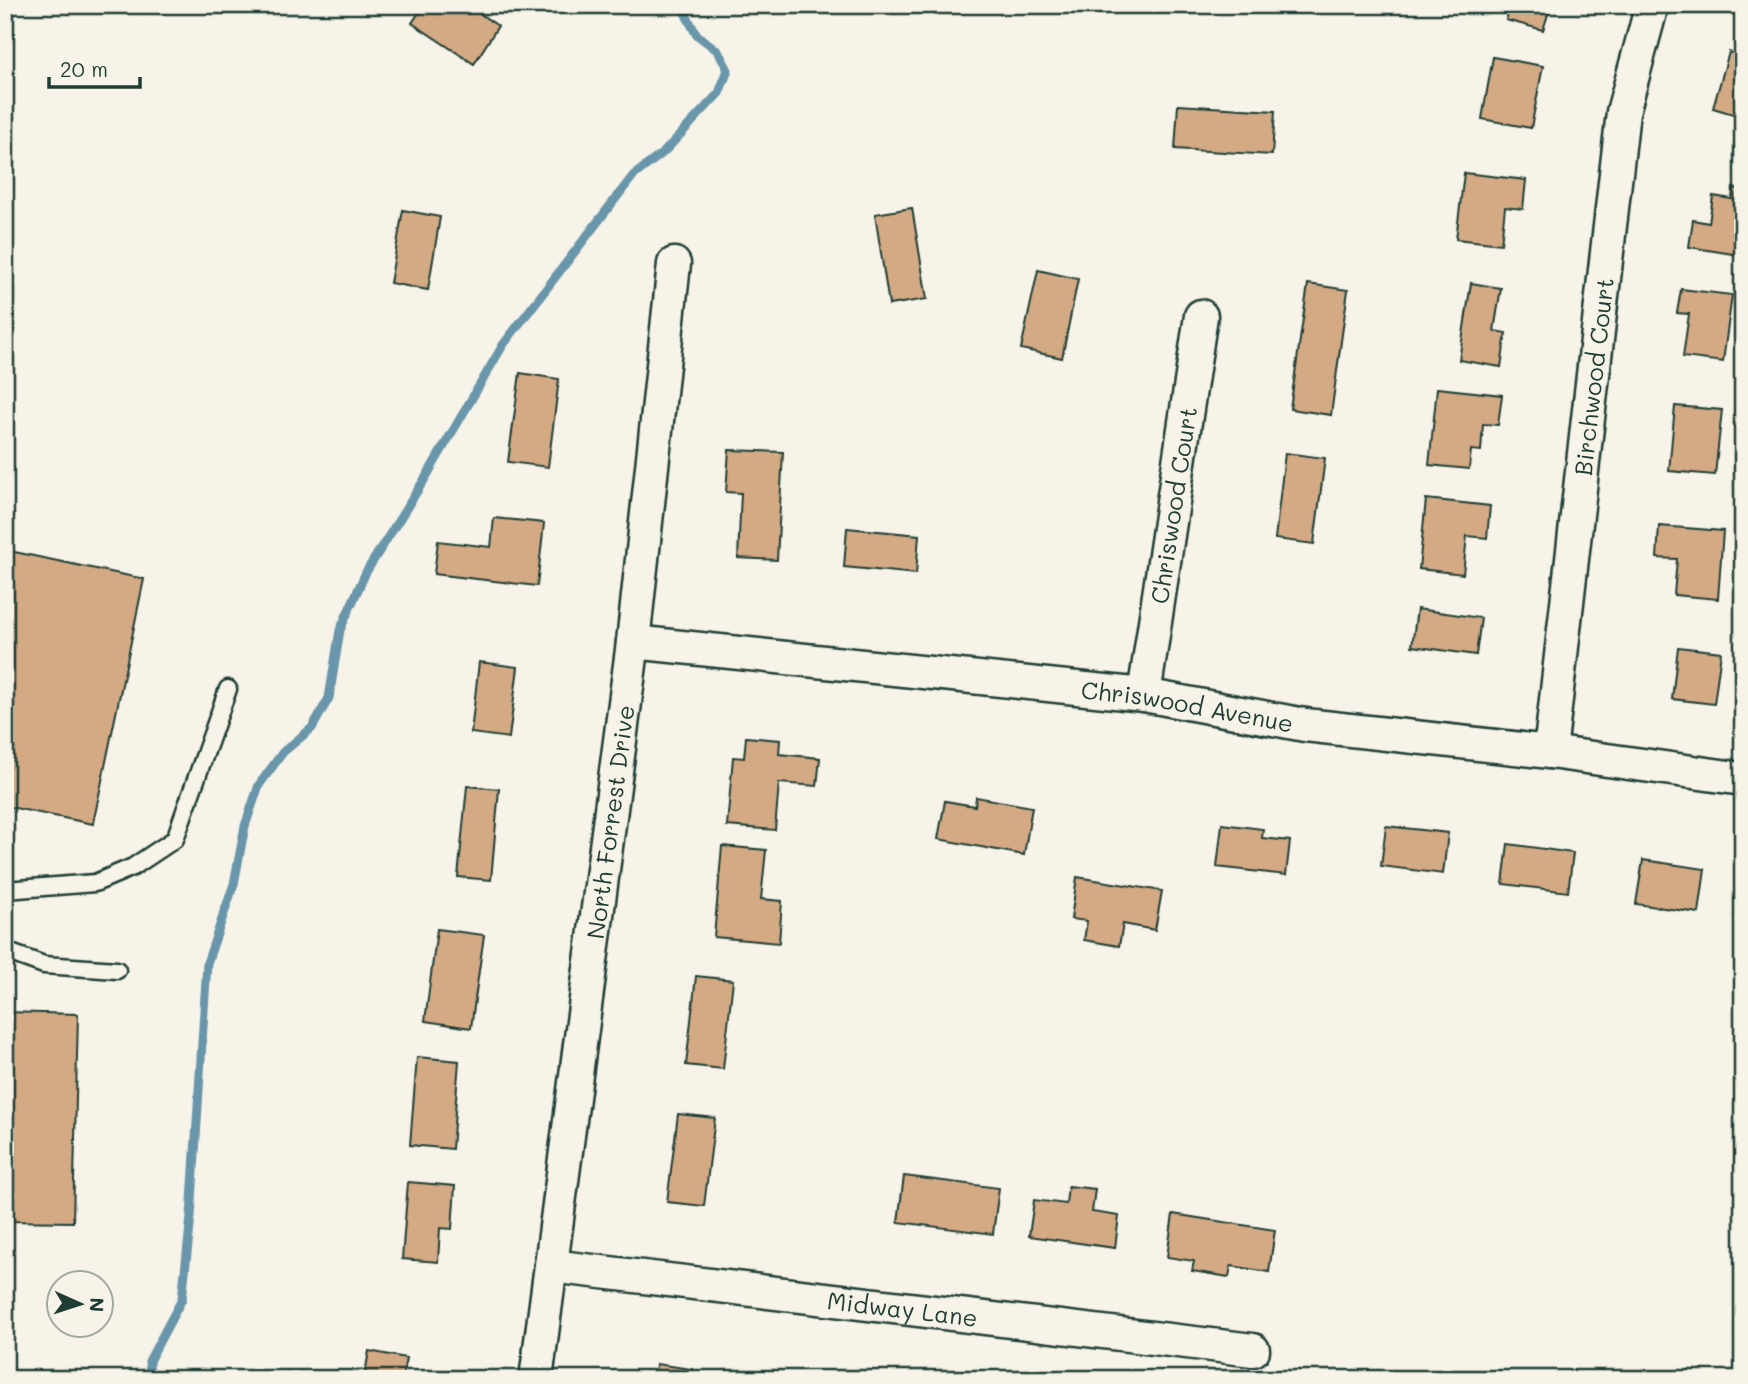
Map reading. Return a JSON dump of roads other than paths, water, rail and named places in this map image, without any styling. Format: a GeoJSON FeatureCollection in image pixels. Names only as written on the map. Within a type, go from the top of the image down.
{"type":"FeatureCollection","features":[{"type":"Feature","properties":{"kind":"street","name":"Birchwood Court"},"geometry":{"type":"LineString","coordinates":[[1550,752],[1623,111],[1652,5]]}},
{"type":"Feature","properties":{"kind":"street","name":"North Forrest Drive"},"geometry":{"type":"LineString","coordinates":[[536,1379],[633,642],[674,264]]}},
{"type":"Feature","properties":{"kind":"street","name":"Chriswood Court"},"geometry":{"type":"LineString","coordinates":[[1144,695],[1201,316]]}},
{"type":"Feature","properties":{"kind":"street","name":"Chriswood Avenue"},"geometry":{"type":"LineString","coordinates":[[633,642],[1144,695],[1305,725],[1550,752],[1743,779]]}},
{"type":"Feature","properties":{"kind":"street","name":"Midway Lane"},"geometry":{"type":"LineString","coordinates":[[551,1266],[1253,1350]]}},
{"type":"Feature","properties":{"kind":"lane"},"geometry":{"type":"LineString","coordinates":[[5,890],[95,883],[133,867],[175,839],[228,689]]}},
{"type":"Feature","properties":{"kind":"lane"},"geometry":{"type":"LineString","coordinates":[[5,951],[44,965],[117,970]]}},
{"type":"Feature","properties":{"kind":"waterway"},"geometry":{"type":"LineString","coordinates":[[150,1379],[149,1361],[182,1299],[191,1217],[207,963],[234,884],[245,826],[259,785],[283,752],[312,728],[329,698],[340,630],[366,572],[426,477],[503,345],[633,176],[664,152],[719,93],[728,70],[718,51],[696,34],[681,5]]}}]}
